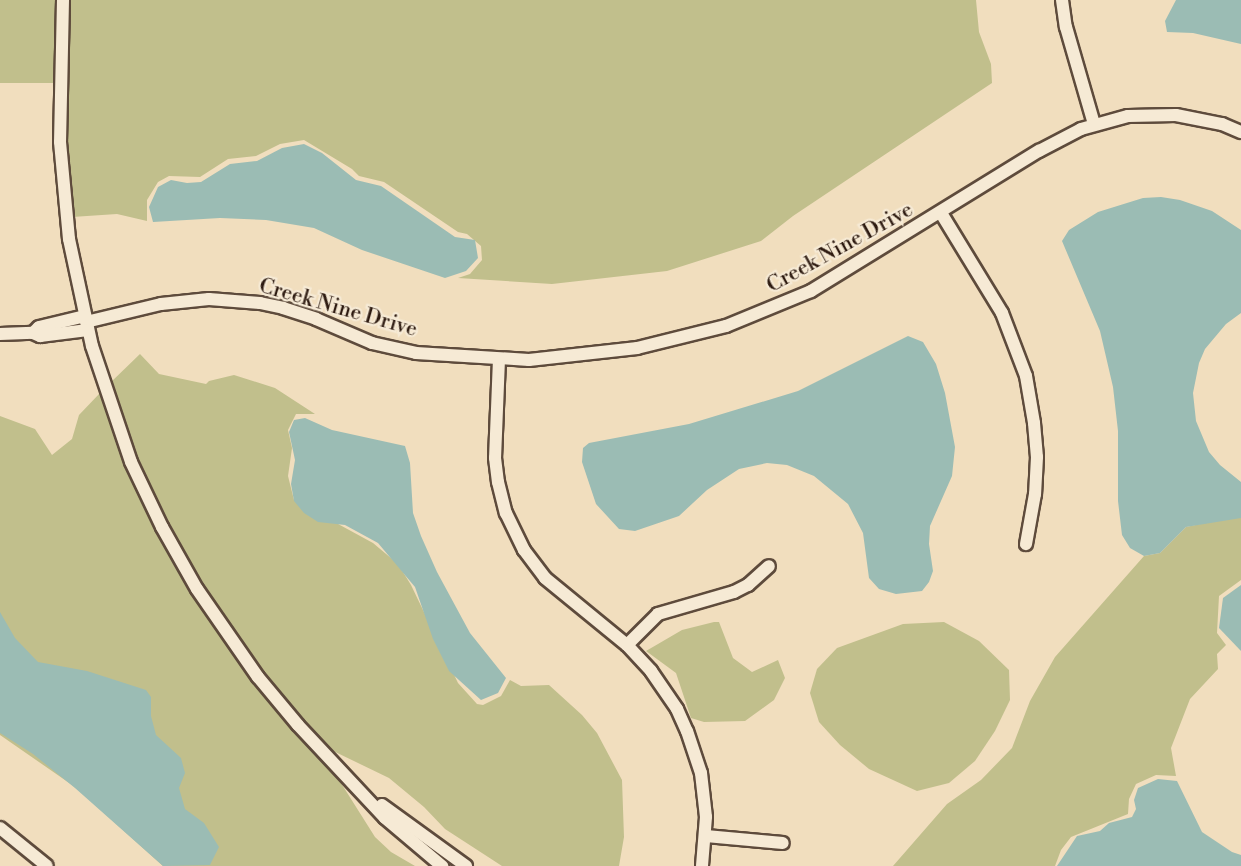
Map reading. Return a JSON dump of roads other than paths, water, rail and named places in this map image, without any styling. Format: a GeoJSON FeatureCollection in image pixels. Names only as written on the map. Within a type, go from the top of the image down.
{"type":"FeatureCollection","features":[{"type":"Feature","properties":{"kind":"street"},"geometry":{"type":"LineString","coordinates":[[63,0],[60,48],[61,174],[69,239],[86,323],[127,453],[179,558],[226,634],[258,677],[385,818],[442,866]]}},
{"type":"Feature","properties":{"kind":"street"},"geometry":{"type":"LineString","coordinates":[[1062,0],[1066,27],[1094,124]]}},
{"type":"Feature","properties":{"kind":"street","name":"Creek Nine Drive"},"geometry":{"type":"LineString","coordinates":[[0,334],[33,333],[40,336],[186,300],[235,300],[283,308],[394,349],[499,359],[607,353],[668,342],[726,326],[811,291],[1039,151],[1094,124],[1128,116],[1176,114],[1222,124],[1241,132]]}},
{"type":"Feature","properties":{"kind":"street"},"geometry":{"type":"LineString","coordinates":[[941,213],[995,299],[1010,330],[1026,376],[1035,423],[1037,457],[1035,494],[1026,544]]}},
{"type":"Feature","properties":{"kind":"street"},"geometry":{"type":"LineString","coordinates":[[499,359],[496,471],[503,503],[514,531],[529,558],[545,578],[627,645],[665,690],[687,731],[701,773],[706,836],[702,866]]}},
{"type":"Feature","properties":{"kind":"street"},"geometry":{"type":"LineString","coordinates":[[627,645],[658,614],[734,592],[748,585],[769,566]]}},
{"type":"Feature","properties":{"kind":"street"},"geometry":{"type":"LineString","coordinates":[[342,772],[416,832],[466,866]]}},
{"type":"Feature","properties":{"kind":"street"},"geometry":{"type":"LineString","coordinates":[[0,828],[47,866]]}},
{"type":"Feature","properties":{"kind":"street"},"geometry":{"type":"LineString","coordinates":[[706,836],[783,843]]}},
{"type":"Feature","properties":{"kind":"water"},"geometry":{"type":"Polygon","coordinates":[[[1176,0],[1241,0],[1241,44],[1193,33],[1167,32],[1165,21],[1176,0]]]}},
{"type":"Feature","properties":{"kind":"water"},"geometry":{"type":"Polygon","coordinates":[[[304,144],[322,153],[356,180],[381,186],[455,237],[475,240],[478,258],[466,271],[445,278],[362,250],[314,228],[266,220],[220,218],[153,222],[149,207],[158,187],[171,180],[187,183],[201,182],[230,164],[257,161],[282,148],[304,144]]]}},
{"type":"Feature","properties":{"kind":"water"},"geometry":{"type":"Polygon","coordinates":[[[1161,197],[1180,200],[1212,211],[1241,230],[1241,313],[1226,324],[1205,349],[1199,363],[1193,393],[1196,421],[1209,452],[1220,465],[1241,482],[1241,518],[1186,527],[1160,553],[1144,556],[1130,548],[1122,535],[1118,501],[1118,431],[1113,387],[1100,331],[1062,241],[1069,230],[1098,212],[1143,198],[1161,197]]]}},
{"type":"Feature","properties":{"kind":"water"},"geometry":{"type":"Polygon","coordinates":[[[908,336],[923,342],[936,364],[945,393],[955,447],[952,476],[930,526],[929,544],[933,571],[922,591],[896,594],[879,589],[869,578],[863,533],[848,504],[814,476],[787,465],[767,463],[739,469],[707,490],[679,516],[635,531],[619,529],[596,504],[582,462],[583,448],[589,443],[689,424],[798,391],[908,336]]]}},
{"type":"Feature","properties":{"kind":"water"},"geometry":{"type":"Polygon","coordinates":[[[305,418],[332,430],[405,446],[410,463],[413,513],[421,536],[437,572],[470,633],[506,678],[498,693],[481,700],[449,671],[433,639],[415,587],[378,543],[345,525],[318,522],[304,513],[294,501],[291,484],[295,460],[289,432],[294,420],[305,418]]]}},
{"type":"Feature","properties":{"kind":"water"},"geometry":{"type":"Polygon","coordinates":[[[1241,585],[1241,651],[1219,628],[1223,598],[1241,585]]]}},
{"type":"Feature","properties":{"kind":"water"},"geometry":{"type":"Polygon","coordinates":[[[0,612],[15,638],[38,662],[87,671],[146,690],[151,697],[151,716],[156,735],[181,758],[185,773],[179,788],[185,809],[204,823],[219,847],[210,865],[163,866],[75,788],[33,754],[0,733],[0,612]]]}},
{"type":"Feature","properties":{"kind":"water"},"geometry":{"type":"Polygon","coordinates":[[[1158,779],[1177,781],[1202,832],[1232,852],[1241,855],[1241,866],[1057,866],[1077,836],[1100,831],[1109,823],[1132,817],[1136,809],[1134,800],[1138,788],[1158,779]]]}}]}
